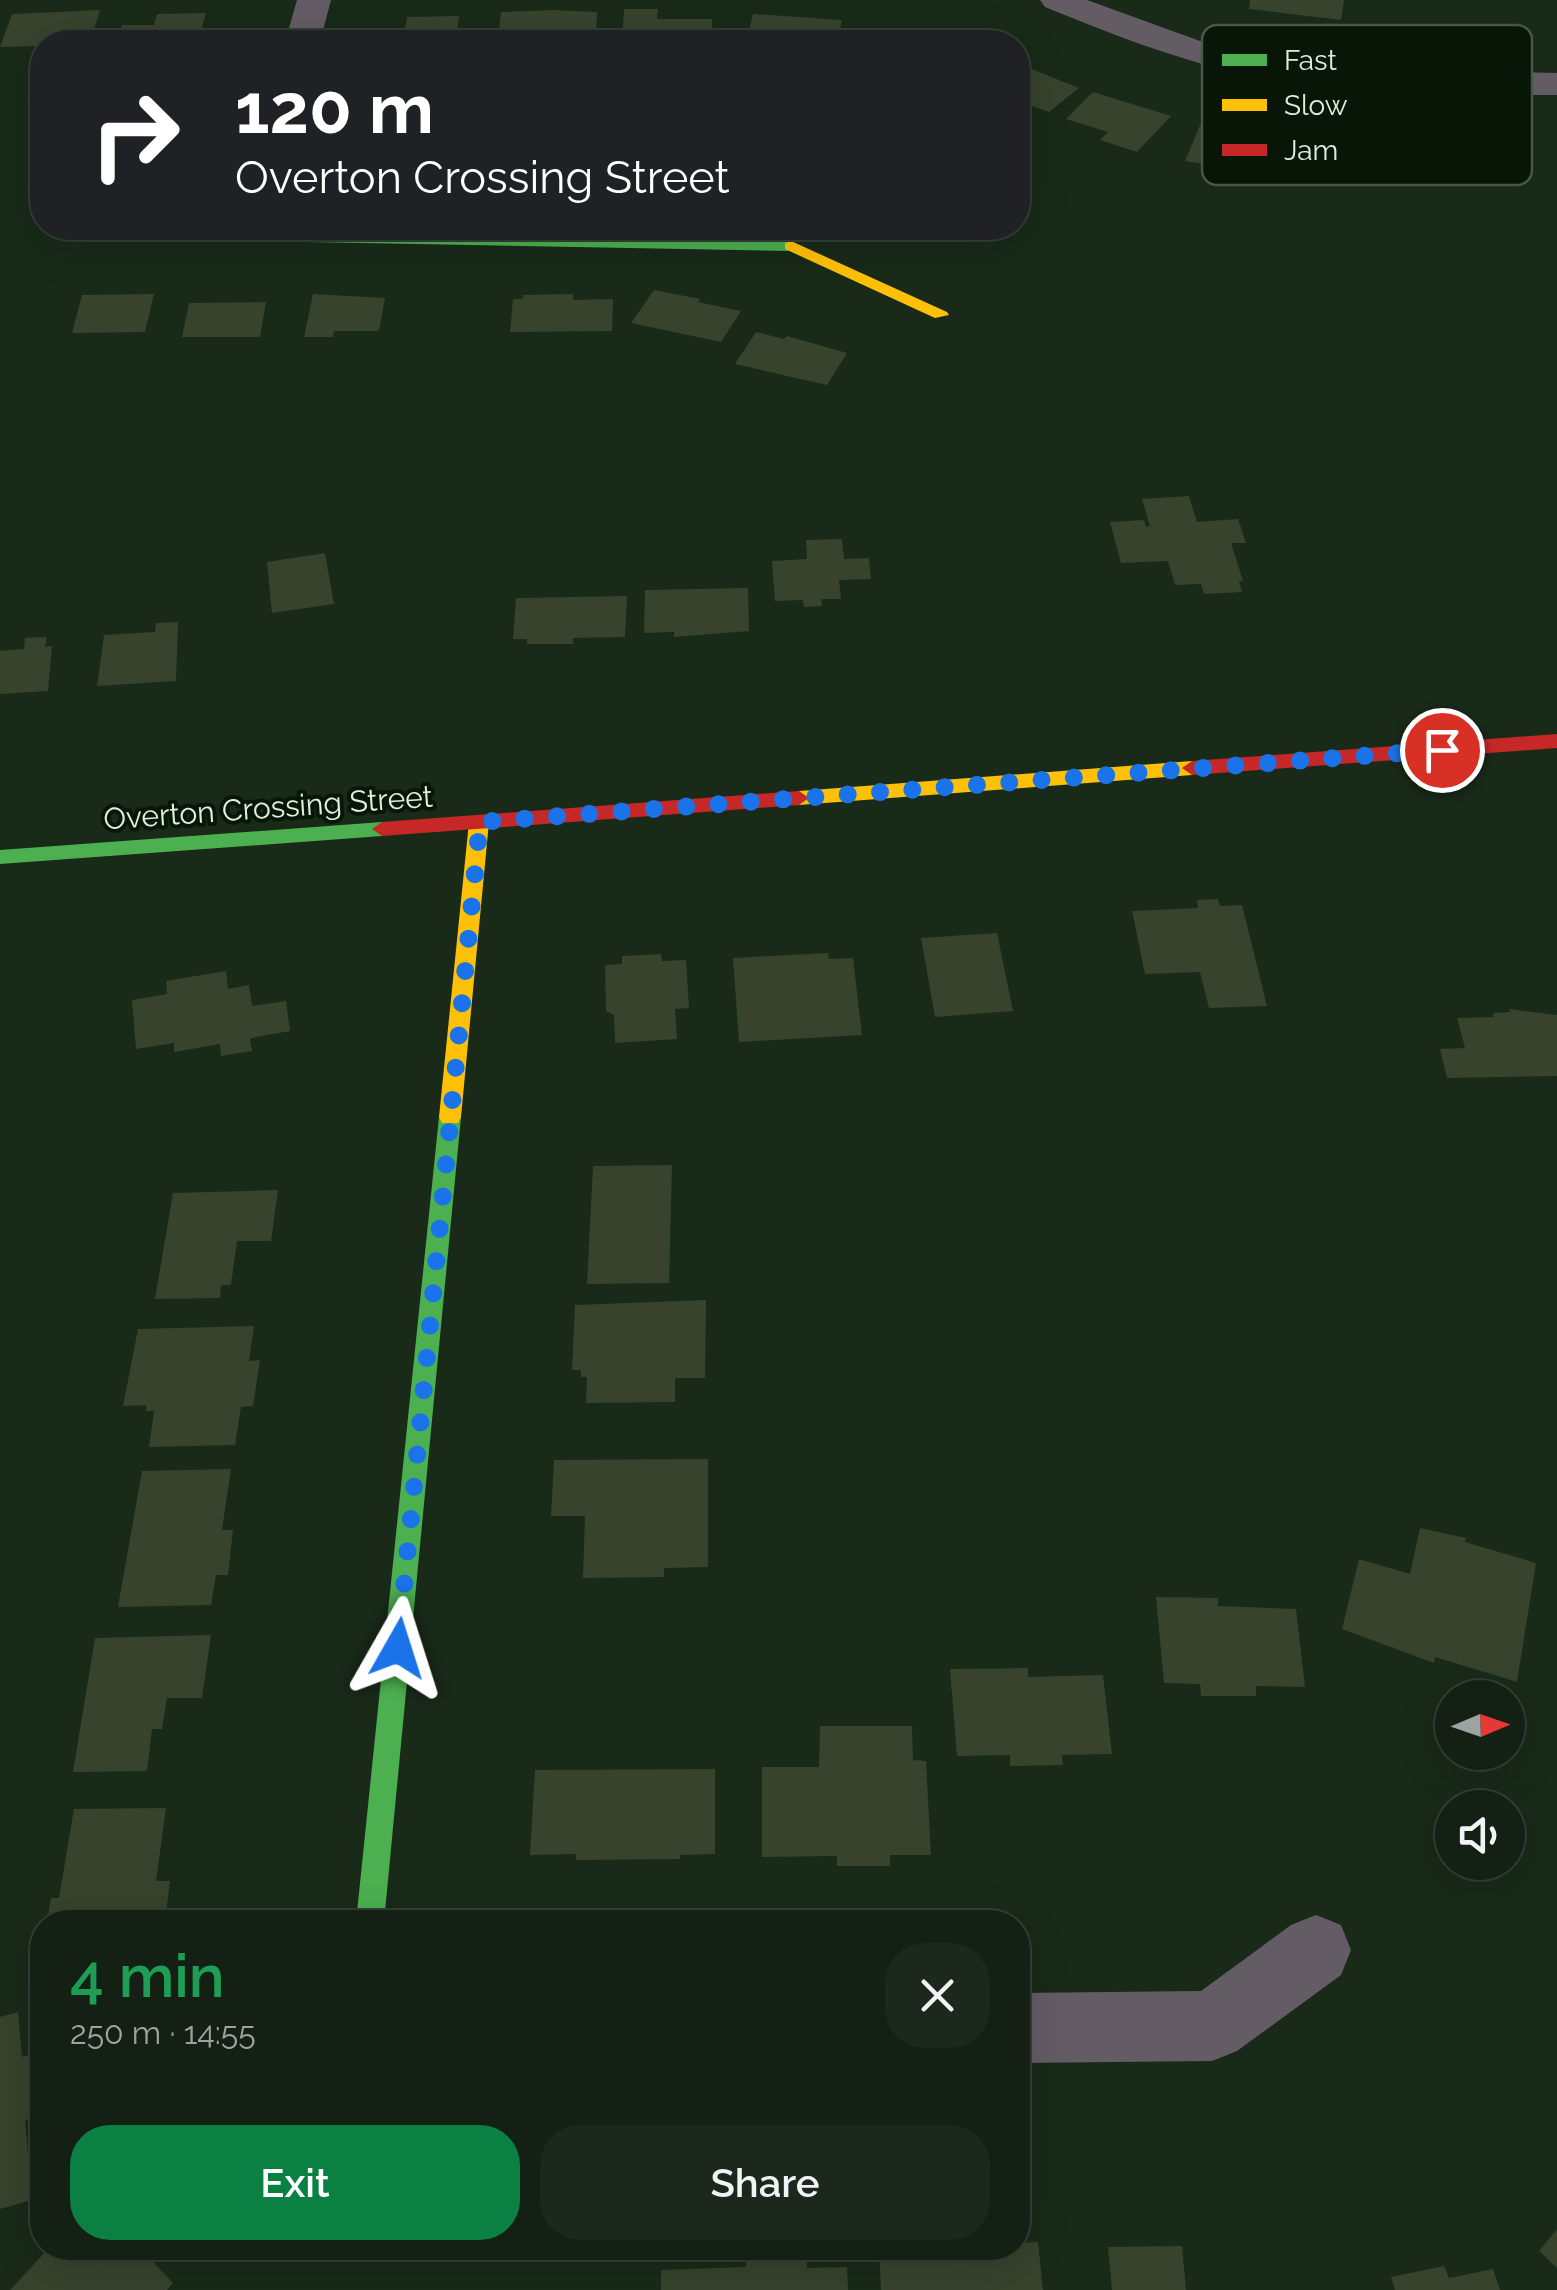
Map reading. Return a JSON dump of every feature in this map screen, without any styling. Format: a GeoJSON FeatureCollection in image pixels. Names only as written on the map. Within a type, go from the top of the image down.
{"type":"FeatureCollection","features":[{"type":"Feature","properties":{"kind":"street"},"geometry":{"type":"LineString","coordinates":[[307,30],[314,0]]}},
{"type":"Feature","properties":{"kind":"street"},"geometry":{"type":"LineString","coordinates":[[1057,0],[1127,15],[1202,44]]}},
{"type":"Feature","properties":{"kind":"street"},"geometry":{"type":"LineString","coordinates":[[624,240],[787,244],[942,315]]}},
{"type":"Feature","properties":{"kind":"street","name":"Overton Crossing Street"},"geometry":{"type":"LineString","coordinates":[[0,857],[1557,741]]}},
{"type":"Feature","properties":{"kind":"street"},"geometry":{"type":"LineString","coordinates":[[371,1910],[480,822]]}},
{"type":"Feature","properties":{"kind":"street"},"geometry":{"type":"LineString","coordinates":[[1030,2028],[1212,2026],[1316,1950]]}},
{"type":"Feature","properties":{"kind":"building"},"geometry":{"type":"Polygon","coordinates":[[[1250,0],[1344,0],[1341,20],[1249,9],[1250,0]]]}},
{"type":"Feature","properties":{"kind":"building"},"geometry":{"type":"Polygon","coordinates":[[[624,9],[658,9],[657,19],[712,19],[712,30],[623,30],[624,9]]]}},
{"type":"Feature","properties":{"kind":"building"},"geometry":{"type":"Polygon","coordinates":[[[100,10],[94,30],[30,30],[30,46],[0,47],[12,14],[100,10]]]}},
{"type":"Feature","properties":{"kind":"building"},"geometry":{"type":"Polygon","coordinates":[[[501,12],[597,12],[596,30],[499,30],[501,12]]]}},
{"type":"Feature","properties":{"kind":"building"},"geometry":{"type":"Polygon","coordinates":[[[206,13],[201,30],[121,30],[122,25],[154,25],[157,14],[206,13]]]}},
{"type":"Feature","properties":{"kind":"building"},"geometry":{"type":"Polygon","coordinates":[[[753,14],[842,20],[840,30],[749,30],[753,14]]]}},
{"type":"Feature","properties":{"kind":"building"},"geometry":{"type":"Polygon","coordinates":[[[459,16],[457,30],[405,30],[407,17],[459,16]]]}},
{"type":"Feature","properties":{"kind":"building"},"geometry":{"type":"Polygon","coordinates":[[[1030,68],[1079,88],[1049,112],[1030,105],[1030,68]]]}},
{"type":"Feature","properties":{"kind":"building"},"geometry":{"type":"Polygon","coordinates":[[[1093,92],[1171,116],[1137,152],[1100,140],[1108,132],[1066,119],[1093,92]]]}},
{"type":"Feature","properties":{"kind":"building"},"geometry":{"type":"Polygon","coordinates":[[[1200,125],[1202,125],[1202,164],[1185,161],[1200,125]]]}},
{"type":"Feature","properties":{"kind":"building"},"geometry":{"type":"Polygon","coordinates":[[[654,290],[741,311],[721,342],[631,323],[654,290]]]}},
{"type":"Feature","properties":{"kind":"building"},"geometry":{"type":"Polygon","coordinates":[[[154,294],[145,332],[72,333],[82,295],[154,294]]]}},
{"type":"Feature","properties":{"kind":"building"},"geometry":{"type":"Polygon","coordinates":[[[313,294],[385,298],[379,331],[334,331],[333,337],[304,337],[313,294]]]}},
{"type":"Feature","properties":{"kind":"building"},"geometry":{"type":"Polygon","coordinates":[[[573,294],[573,300],[613,299],[612,331],[510,332],[513,299],[523,299],[523,295],[573,294]]]}},
{"type":"Feature","properties":{"kind":"building"},"geometry":{"type":"Polygon","coordinates":[[[266,302],[260,337],[182,337],[189,303],[266,302]]]}},
{"type":"Feature","properties":{"kind":"building"},"geometry":{"type":"Polygon","coordinates":[[[756,332],[784,339],[787,336],[847,353],[827,385],[735,364],[756,332]]]}},
{"type":"Feature","properties":{"kind":"building"},"geometry":{"type":"Polygon","coordinates":[[[1189,496],[1197,522],[1238,519],[1246,543],[1231,543],[1243,581],[1239,581],[1242,592],[1204,594],[1201,584],[1175,585],[1168,561],[1121,563],[1110,522],[1144,520],[1146,527],[1150,526],[1142,499],[1189,496]]]}},
{"type":"Feature","properties":{"kind":"building"},"geometry":{"type":"Polygon","coordinates":[[[842,539],[844,559],[869,558],[871,579],[839,580],[841,599],[821,599],[822,606],[804,607],[803,600],[775,601],[772,561],[807,559],[806,540],[842,539]]]}},
{"type":"Feature","properties":{"kind":"building"},"geometry":{"type":"Polygon","coordinates":[[[325,553],[334,604],[272,613],[267,562],[325,553]]]}},
{"type":"Feature","properties":{"kind":"building"},"geometry":{"type":"Polygon","coordinates":[[[748,588],[749,631],[674,637],[674,632],[644,633],[645,590],[748,588]]]}},
{"type":"Feature","properties":{"kind":"building"},"geometry":{"type":"Polygon","coordinates":[[[627,596],[625,637],[573,638],[573,644],[527,644],[527,639],[513,639],[516,598],[627,596]]]}},
{"type":"Feature","properties":{"kind":"building"},"geometry":{"type":"Polygon","coordinates":[[[178,622],[176,681],[97,686],[104,635],[155,632],[156,623],[178,622]]]}},
{"type":"Feature","properties":{"kind":"building"},"geometry":{"type":"Polygon","coordinates":[[[47,637],[45,647],[52,646],[48,691],[0,694],[0,651],[24,649],[25,638],[47,637]]]}},
{"type":"Feature","properties":{"kind":"building"},"geometry":{"type":"Polygon","coordinates":[[[1218,899],[1220,906],[1242,905],[1267,1006],[1209,1008],[1200,972],[1145,974],[1132,911],[1198,908],[1197,900],[1218,899]]]}},
{"type":"Feature","properties":{"kind":"building"},"geometry":{"type":"Polygon","coordinates":[[[997,933],[1013,1011],[935,1017],[921,938],[997,933]]]}},
{"type":"Feature","properties":{"kind":"building"},"geometry":{"type":"Polygon","coordinates":[[[828,953],[829,959],[853,958],[862,1035],[739,1042],[733,958],[828,953]]]}},
{"type":"Feature","properties":{"kind":"building"},"geometry":{"type":"Polygon","coordinates":[[[661,954],[662,961],[686,960],[689,1008],[675,1009],[677,1039],[615,1043],[614,1015],[606,1011],[605,965],[622,964],[622,956],[661,954]]]}},
{"type":"Feature","properties":{"kind":"building"},"geometry":{"type":"Polygon","coordinates":[[[226,971],[228,989],[249,985],[252,1006],[286,1001],[290,1031],[250,1039],[252,1051],[221,1056],[220,1044],[174,1052],[174,1043],[136,1049],[132,1000],[167,994],[166,981],[226,971]]]}},
{"type":"Feature","properties":{"kind":"building"},"geometry":{"type":"Polygon","coordinates":[[[1509,1009],[1557,1015],[1557,1076],[1447,1078],[1440,1049],[1465,1048],[1457,1018],[1494,1017],[1493,1013],[1510,1012],[1509,1009]]]}},
{"type":"Feature","properties":{"kind":"building"},"geometry":{"type":"Polygon","coordinates":[[[672,1165],[669,1283],[587,1284],[593,1166],[672,1165]]]}},
{"type":"Feature","properties":{"kind":"building"},"geometry":{"type":"Polygon","coordinates":[[[278,1190],[271,1241],[237,1241],[231,1285],[221,1285],[220,1298],[155,1299],[173,1193],[278,1190]]]}},
{"type":"Feature","properties":{"kind":"building"},"geometry":{"type":"Polygon","coordinates":[[[706,1300],[705,1378],[675,1378],[675,1402],[586,1403],[587,1377],[581,1377],[581,1370],[572,1370],[575,1305],[706,1300]]]}},
{"type":"Feature","properties":{"kind":"building"},"geometry":{"type":"Polygon","coordinates":[[[254,1326],[249,1361],[260,1360],[253,1406],[241,1407],[235,1445],[149,1447],[154,1411],[146,1411],[146,1405],[123,1406],[138,1329],[254,1326]]]}},
{"type":"Feature","properties":{"kind":"building"},"geometry":{"type":"Polygon","coordinates":[[[708,1459],[708,1567],[664,1568],[664,1577],[583,1578],[585,1516],[551,1516],[554,1460],[708,1459]]]}},
{"type":"Feature","properties":{"kind":"building"},"geometry":{"type":"Polygon","coordinates":[[[231,1469],[222,1530],[233,1530],[228,1575],[216,1575],[211,1605],[118,1607],[142,1471],[231,1469]]]}},
{"type":"Feature","properties":{"kind":"building"},"geometry":{"type":"Polygon","coordinates":[[[1420,1528],[1466,1538],[1465,1542],[1536,1563],[1517,1680],[1435,1657],[1434,1663],[1342,1629],[1359,1559],[1410,1574],[1420,1528]]]}},
{"type":"Feature","properties":{"kind":"building"},"geometry":{"type":"Polygon","coordinates":[[[1156,1597],[1218,1598],[1218,1606],[1296,1609],[1305,1687],[1256,1686],[1256,1696],[1201,1696],[1200,1684],[1164,1683],[1156,1597]]]}},
{"type":"Feature","properties":{"kind":"building"},"geometry":{"type":"Polygon","coordinates":[[[211,1635],[202,1698],[167,1698],[162,1729],[152,1729],[147,1771],[73,1772],[95,1638],[211,1635]]]}},
{"type":"Feature","properties":{"kind":"building"},"geometry":{"type":"Polygon","coordinates":[[[1028,1668],[1028,1677],[1103,1675],[1112,1754],[1062,1755],[1063,1765],[1010,1766],[1010,1755],[957,1756],[950,1669],[1028,1668]]]}},
{"type":"Feature","properties":{"kind":"building"},"geometry":{"type":"Polygon","coordinates":[[[820,1726],[912,1726],[913,1760],[926,1761],[931,1855],[890,1855],[890,1866],[837,1866],[837,1856],[762,1857],[762,1767],[819,1767],[820,1726]]]}},
{"type":"Feature","properties":{"kind":"building"},"geometry":{"type":"Polygon","coordinates":[[[715,1769],[715,1854],[680,1855],[680,1859],[576,1860],[576,1854],[530,1855],[535,1770],[715,1769]]]}},
{"type":"Feature","properties":{"kind":"building"},"geometry":{"type":"Polygon","coordinates":[[[166,1808],[156,1881],[170,1881],[166,1910],[49,1910],[51,1898],[59,1898],[74,1809],[166,1808]]]}},
{"type":"Feature","properties":{"kind":"building"},"geometry":{"type":"Polygon","coordinates":[[[18,2012],[22,2057],[30,2054],[30,2119],[25,2120],[30,2201],[0,2209],[0,2017],[18,2012]]]}},
{"type":"Feature","properties":{"kind":"building"},"geometry":{"type":"Polygon","coordinates":[[[1557,2229],[1557,2268],[1539,2251],[1557,2229]]]}},
{"type":"Feature","properties":{"kind":"building"},"geometry":{"type":"Polygon","coordinates":[[[1030,2242],[1038,2242],[1043,2290],[881,2290],[880,2260],[1030,2260],[1030,2242]]]}},
{"type":"Feature","properties":{"kind":"building"},"geometry":{"type":"Polygon","coordinates":[[[1182,2246],[1186,2290],[1112,2290],[1108,2247],[1182,2246]]]}},
{"type":"Feature","properties":{"kind":"building"},"geometry":{"type":"Polygon","coordinates":[[[38,2260],[151,2260],[173,2283],[167,2290],[10,2290],[38,2260]]]}},
{"type":"Feature","properties":{"kind":"building"},"geometry":{"type":"Polygon","coordinates":[[[746,2260],[807,2260],[807,2268],[847,2267],[848,2290],[661,2290],[661,2270],[746,2267],[746,2260]]]}},
{"type":"Feature","properties":{"kind":"building"},"geometry":{"type":"Polygon","coordinates":[[[1444,2266],[1449,2278],[1493,2269],[1500,2290],[1395,2290],[1391,2277],[1444,2266]]]}},
{"type":"Feature","properties":{"kind":"traffic: fast"},"geometry":{"type":"LineString","coordinates":[[410,240],[791,246]]}},
{"type":"Feature","properties":{"kind":"traffic: fast"},"geometry":{"type":"LineString","coordinates":[[0,857],[382,829]]}},
{"type":"Feature","properties":{"kind":"traffic: fast"},"geometry":{"type":"LineString","coordinates":[[371,1910],[450,1117]]}},
{"type":"Feature","properties":{"kind":"traffic: slow"},"geometry":{"type":"LineString","coordinates":[[791,246],[941,315]]}},
{"type":"Feature","properties":{"kind":"traffic: slow"},"geometry":{"type":"LineString","coordinates":[[799,798],[1192,768]]}},
{"type":"Feature","properties":{"kind":"traffic: slow"},"geometry":{"type":"LineString","coordinates":[[450,1117],[479,822]]}},
{"type":"Feature","properties":{"kind":"traffic: jam"},"geometry":{"type":"LineString","coordinates":[[1192,768],[1557,741]]}},
{"type":"Feature","properties":{"kind":"traffic: jam"},"geometry":{"type":"LineString","coordinates":[[382,829],[799,798]]}},
{"type":"Feature","properties":{"kind":"route"},"geometry":{"type":"LineString","coordinates":[[398,1648],[480,822],[1442,750]]}}]}
